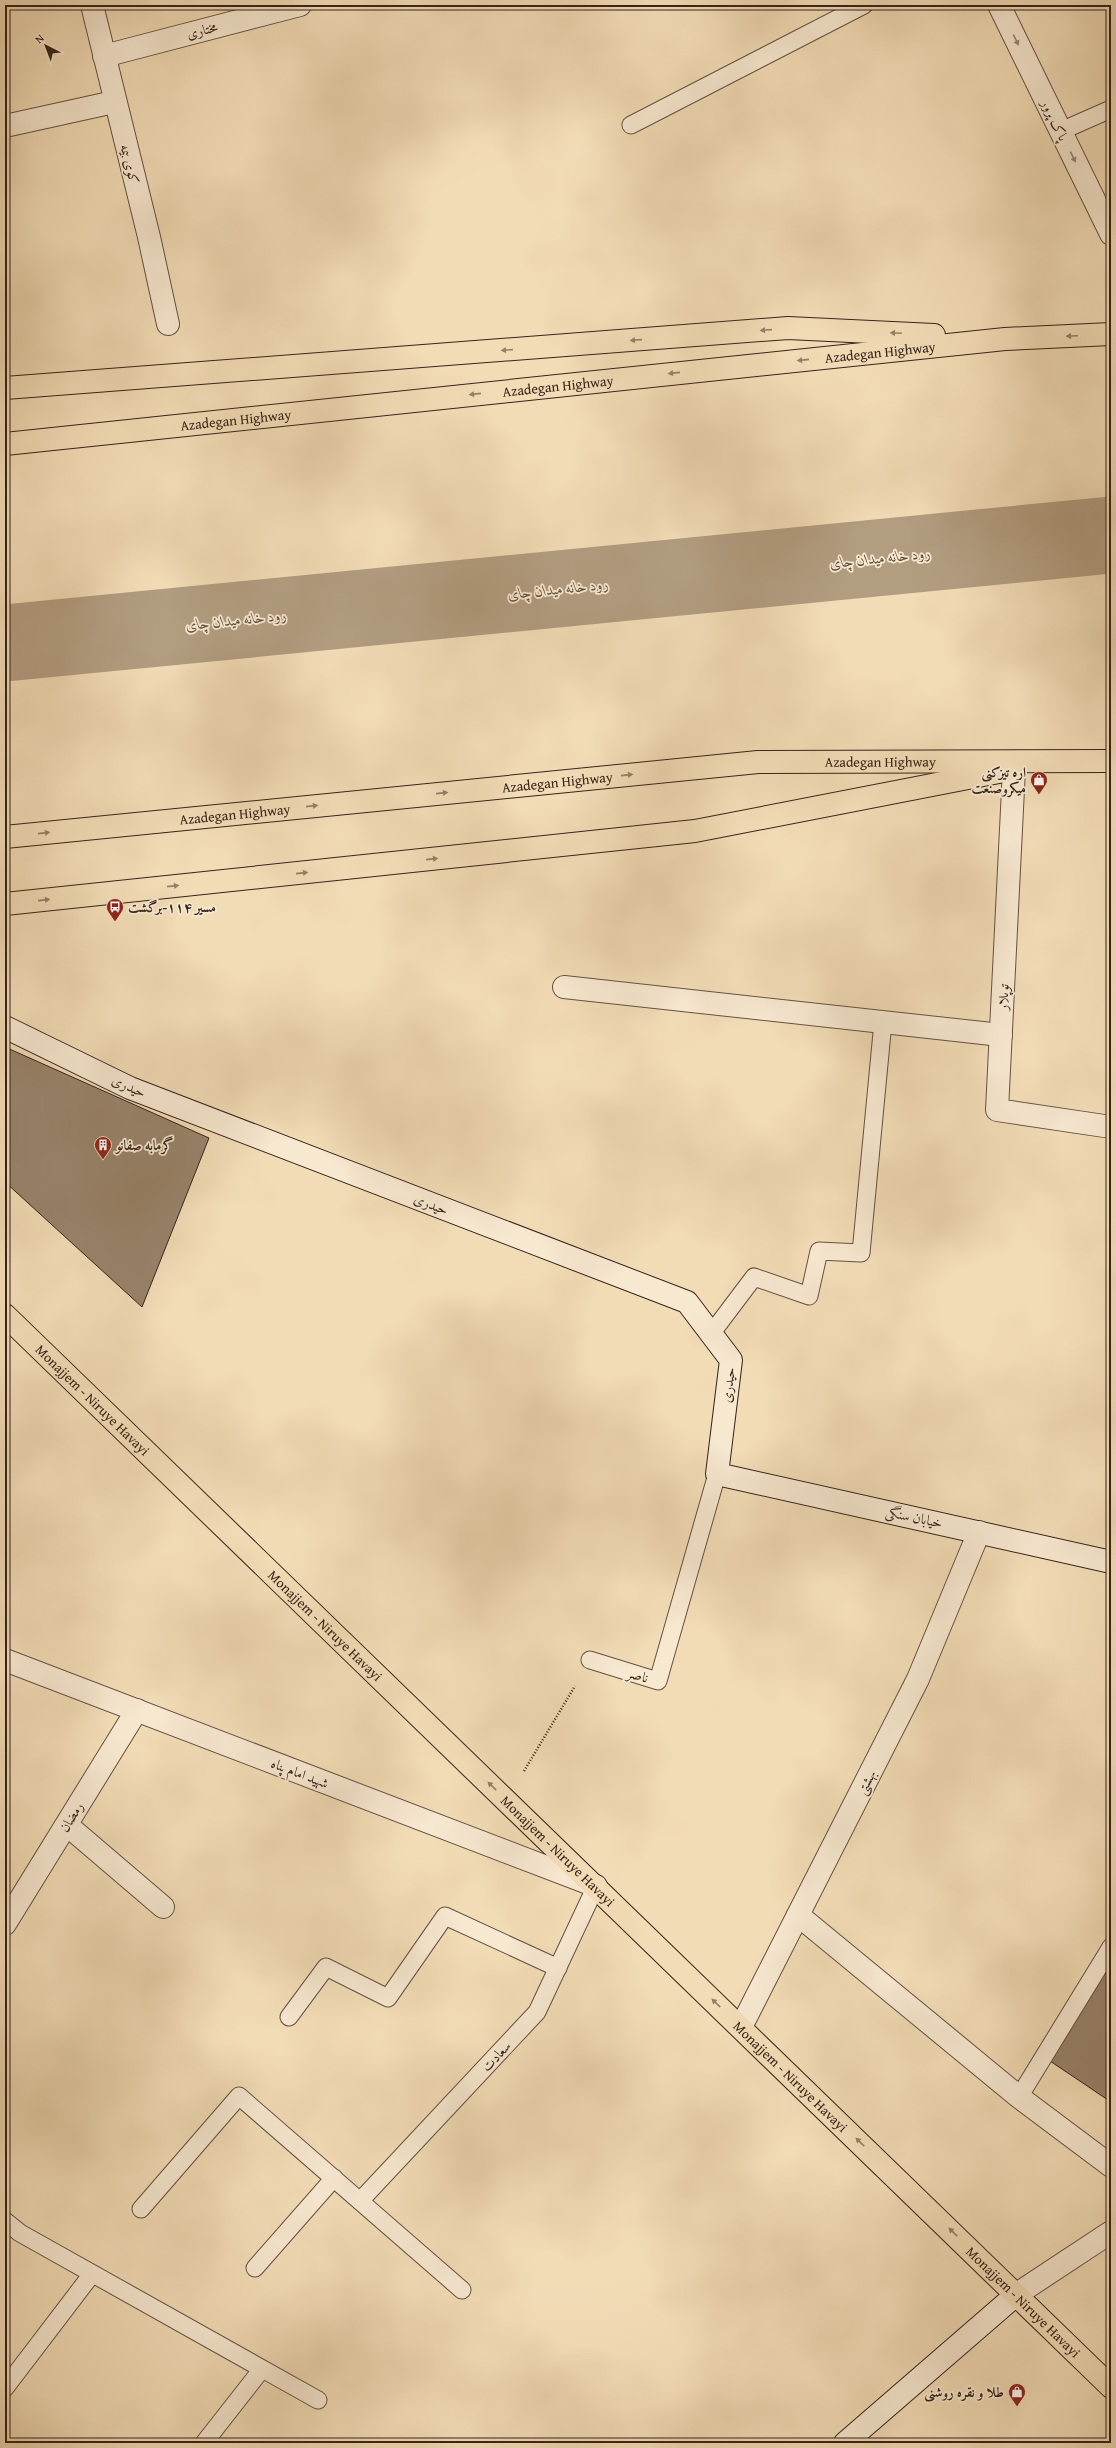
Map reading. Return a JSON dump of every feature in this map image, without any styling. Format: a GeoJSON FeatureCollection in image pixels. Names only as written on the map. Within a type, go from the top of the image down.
{"type":"FeatureCollection","features":[{"type":"Feature","properties":{"kind":"main road"},"geometry":{"type":"LineString","coordinates":[[5,388],[788,328],[1005,339]]}},
{"type":"Feature","properties":{"kind":"main road","name":"Azadegan Highway"},"geometry":{"type":"LineString","coordinates":[[5,444],[1005,339],[1111,334]]}},
{"type":"Feature","properties":{"kind":"main road"},"geometry":{"type":"LineString","coordinates":[[5,904],[695,831],[1054,761]]}},
{"type":"Feature","properties":{"kind":"main road","name":"Azadegan Highway"},"geometry":{"type":"LineString","coordinates":[[5,837],[758,762],[1111,761]]}},
{"type":"Feature","properties":{"kind":"main road","name":"Monajjem - Niruye Havayi"},"geometry":{"type":"LineString","coordinates":[[5,1315],[506,1801],[742,2027],[1111,2387]]}},
{"type":"Feature","properties":{"kind":"street","name":"کوی بیمه"},"geometry":{"type":"LineString","coordinates":[[92,5],[114,102],[149,237],[168,324]]}},
{"type":"Feature","properties":{"kind":"street","name":"مختاری"},"geometry":{"type":"LineString","coordinates":[[104,56],[300,5]]}},
{"type":"Feature","properties":{"kind":"street","name":"پاک پرور"},"geometry":{"type":"LineString","coordinates":[[1000,5],[1111,234]]}},
{"type":"Feature","properties":{"kind":"street"},"geometry":{"type":"LineString","coordinates":[[5,126],[114,102]]}},
{"type":"Feature","properties":{"kind":"street","name":"توپلار"},"geometry":{"type":"LineString","coordinates":[[1014,769],[997,1110],[1111,1127]]}},
{"type":"Feature","properties":{"kind":"street"},"geometry":{"type":"LineString","coordinates":[[564,987],[1001,1035]]}},
{"type":"Feature","properties":{"kind":"street","name":"حیدری"},"geometry":{"type":"LineString","coordinates":[[5,1027],[130,1088],[687,1302],[731,1360],[717,1474]]}},
{"type":"Feature","properties":{"kind":"street","name":"خیابان سنگی"},"geometry":{"type":"LineString","coordinates":[[717,1474],[1111,1562]]}},
{"type":"Feature","properties":{"kind":"street","name":"بهشتی"},"geometry":{"type":"LineString","coordinates":[[742,2027],[918,1679],[978,1532]]}},
{"type":"Feature","properties":{"kind":"street","name":"شهید امام پناه"},"geometry":{"type":"LineString","coordinates":[[5,1660],[596,1886]]}},
{"type":"Feature","properties":{"kind":"street","name":"رمضان"},"geometry":{"type":"LineString","coordinates":[[5,1924],[138,1710]]}},
{"type":"Feature","properties":{"kind":"street"},"geometry":{"type":"LineString","coordinates":[[66,1825],[163,1907]]}},
{"type":"Feature","properties":{"kind":"street"},"geometry":{"type":"LineString","coordinates":[[798,1915],[1019,2097],[1111,2166]]}},
{"type":"Feature","properties":{"kind":"street"},"geometry":{"type":"LineString","coordinates":[[845,2443],[1017,2294],[1111,2232]]}},
{"type":"Feature","properties":{"kind":"lane"},"geometry":{"type":"LineString","coordinates":[[631,125],[864,5]]}},
{"type":"Feature","properties":{"kind":"lane"},"geometry":{"type":"LineString","coordinates":[[1060,131],[1111,109]]}},
{"type":"Feature","properties":{"kind":"lane"},"geometry":{"type":"LineString","coordinates":[[710,1334],[754,1277],[809,1296],[819,1251],[861,1253],[883,1022]]}},
{"type":"Feature","properties":{"kind":"lane","name":"ناصر"},"geometry":{"type":"LineString","coordinates":[[590,1660],[658,1681],[717,1474]]}},
{"type":"Feature","properties":{"kind":"lane","name":"سعادت"},"geometry":{"type":"LineString","coordinates":[[360,2201],[537,2012],[596,1886]]}},
{"type":"Feature","properties":{"kind":"lane"},"geometry":{"type":"LineString","coordinates":[[289,2016],[326,1967],[388,1998],[445,1916],[558,1968]]}},
{"type":"Feature","properties":{"kind":"lane"},"geometry":{"type":"LineString","coordinates":[[1019,2097],[1111,1947]]}},
{"type":"Feature","properties":{"kind":"lane"},"geometry":{"type":"LineString","coordinates":[[140,2209],[239,2096],[462,2290]]}},
{"type":"Feature","properties":{"kind":"lane"},"geometry":{"type":"LineString","coordinates":[[255,2268],[334,2178]]}},
{"type":"Feature","properties":{"kind":"lane"},"geometry":{"type":"LineString","coordinates":[[5,2220],[20,2233],[318,2400]]}},
{"type":"Feature","properties":{"kind":"lane"},"geometry":{"type":"LineString","coordinates":[[5,2388],[92,2274]]}},
{"type":"Feature","properties":{"kind":"lane"},"geometry":{"type":"LineString","coordinates":[[204,2443],[262,2369]]}},
{"type":"Feature","properties":{"kind":"path"},"geometry":{"type":"LineString","coordinates":[[506,1801],[590,1660]]}},
{"type":"Feature","properties":{"kind":"building","name":"گرمابه صفانو"},"geometry":{"type":"Polygon","coordinates":[[[5,1047],[209,1138],[142,1307],[5,1182],[5,1047]]]}},
{"type":"Feature","properties":{"kind":"building"},"geometry":{"type":"Polygon","coordinates":[[[1111,1960],[1111,2102],[1050,2061],[1111,1960]]]}},
{"type":"Feature","properties":{"kind":"waterway","name":"رود خانه میدان چای"},"geometry":{"type":"LineString","coordinates":[[5,643],[1111,535]]}},
{"type":"Feature","properties":{"kind":"place","name":"اره تیزکنی میکروصنعت"},"geometry":{"type":"Point","coordinates":[1039,795]}},
{"type":"Feature","properties":{"kind":"place","name":"مسیر ۱۱۴-برگشت"},"geometry":{"type":"Point","coordinates":[115,922]}},
{"type":"Feature","properties":{"kind":"place","name":"گرمابه صفانو"},"geometry":{"type":"Point","coordinates":[103,1160]}},
{"type":"Feature","properties":{"kind":"place","name":"طلا و نقره روشنی"},"geometry":{"type":"Point","coordinates":[1017,2407]}}]}
